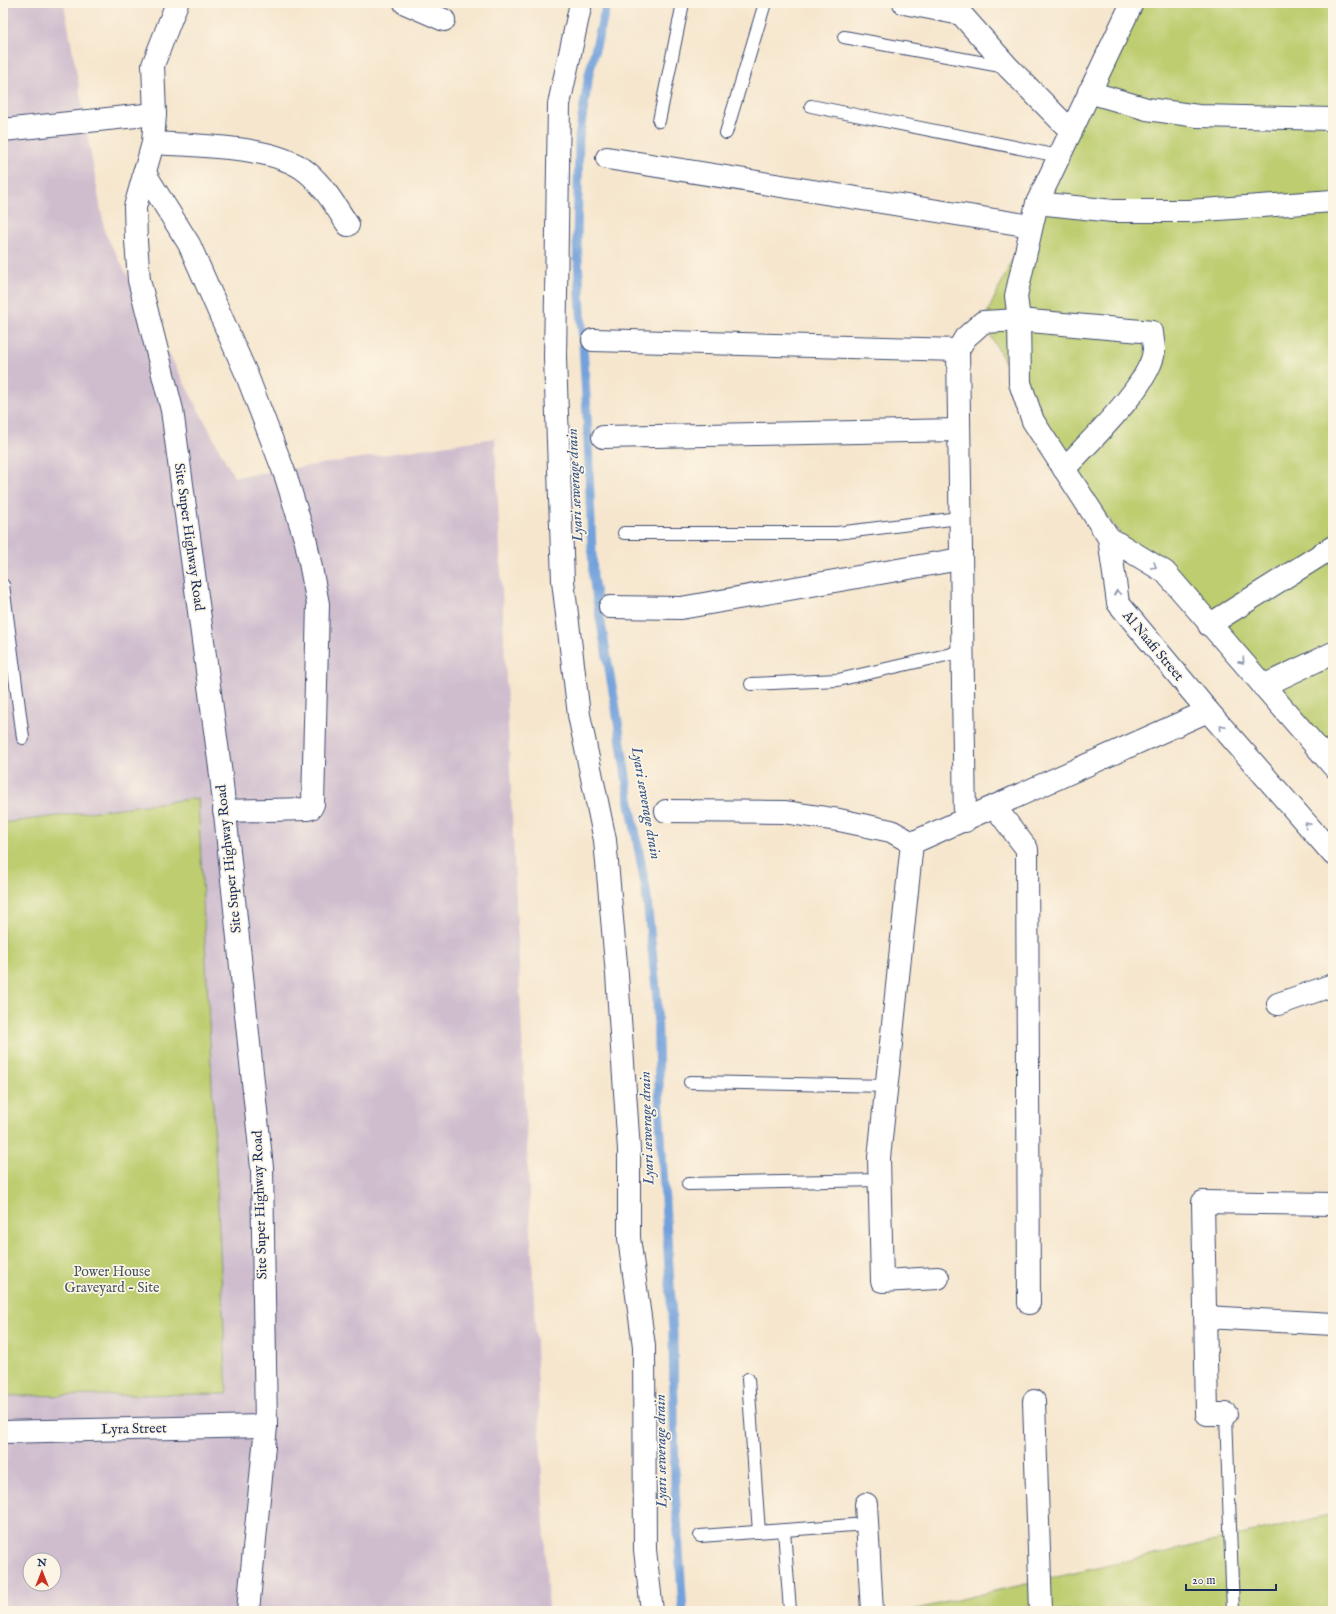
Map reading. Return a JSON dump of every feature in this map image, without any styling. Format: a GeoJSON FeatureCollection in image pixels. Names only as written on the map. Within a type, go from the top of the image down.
{"type":"FeatureCollection","features":[{"type":"Feature","properties":{"kind":"street","name":"Site Super Highway Road"},"geometry":{"type":"LineString","coordinates":[[177,3],[153,65],[155,114],[153,143],[150,159],[144,172],[135,207],[139,280],[172,410],[224,811],[262,1168],[266,1426],[248,1611]]}},
{"type":"Feature","properties":{"kind":"street"},"geometry":{"type":"LineString","coordinates":[[406,3],[444,20]]}},
{"type":"Feature","properties":{"kind":"street"},"geometry":{"type":"LineString","coordinates":[[580,3],[559,104],[555,358],[563,581],[579,715],[605,840],[617,974],[629,1150],[629,1238],[644,1346],[645,1550],[652,1611]]}},
{"type":"Feature","properties":{"kind":"street"},"geometry":{"type":"LineString","coordinates":[[904,3],[961,14],[1009,68],[1071,131]]}},
{"type":"Feature","properties":{"kind":"street"},"geometry":{"type":"LineString","coordinates":[[1132,3],[1037,203],[1016,296],[1019,320],[1020,383],[1034,421],[1109,538],[1165,572],[1209,625],[1333,766]]}},
{"type":"Feature","properties":{"kind":"street"},"geometry":{"type":"LineString","coordinates":[[1089,92],[1147,109],[1198,116],[1333,119]]}},
{"type":"Feature","properties":{"kind":"street"},"geometry":{"type":"LineString","coordinates":[[3,130],[155,114]]}},
{"type":"Feature","properties":{"kind":"street"},"geometry":{"type":"LineString","coordinates":[[153,143],[252,151],[282,159],[306,172],[322,188],[348,225]]}},
{"type":"Feature","properties":{"kind":"street"},"geometry":{"type":"LineString","coordinates":[[607,158],[1031,226]]}},
{"type":"Feature","properties":{"kind":"street"},"geometry":{"type":"LineString","coordinates":[[144,172],[189,244],[246,373],[286,477],[306,542],[318,604],[313,804],[311,808],[307,809],[224,811]]}},
{"type":"Feature","properties":{"kind":"street"},"geometry":{"type":"LineString","coordinates":[[1037,203],[1112,211],[1189,211],[1333,201]]}},
{"type":"Feature","properties":{"kind":"street"},"geometry":{"type":"LineString","coordinates":[[965,820],[959,518],[958,350],[965,338],[983,322],[1019,320],[1152,332],[1154,350],[1149,366],[1128,400],[1064,469]]}},
{"type":"Feature","properties":{"kind":"street"},"geometry":{"type":"LineString","coordinates":[[593,340],[958,350]]}},
{"type":"Feature","properties":{"kind":"street"},"geometry":{"type":"LineString","coordinates":[[603,437],[958,430]]}},
{"type":"Feature","properties":{"kind":"street","name":"Al Naafi Street"},"geometry":{"type":"LineString","coordinates":[[1109,538],[1118,603],[1208,711],[1333,854]]}},
{"type":"Feature","properties":{"kind":"street"},"geometry":{"type":"LineString","coordinates":[[1209,625],[1333,547]]}},
{"type":"Feature","properties":{"kind":"street"},"geometry":{"type":"LineString","coordinates":[[610,607],[681,608],[960,559]]}},
{"type":"Feature","properties":{"kind":"street"},"geometry":{"type":"LineString","coordinates":[[1263,686],[1333,653]]}},
{"type":"Feature","properties":{"kind":"street"},"geometry":{"type":"LineString","coordinates":[[912,843],[1208,711]]}},
{"type":"Feature","properties":{"kind":"street"},"geometry":{"type":"LineString","coordinates":[[995,807],[1027,849],[1029,1302]]}},
{"type":"Feature","properties":{"kind":"street"},"geometry":{"type":"LineString","coordinates":[[666,811],[784,812],[840,820],[891,831],[912,843]]}},
{"type":"Feature","properties":{"kind":"street"},"geometry":{"type":"LineString","coordinates":[[912,843],[879,1158],[882,1281],[938,1278]]}},
{"type":"Feature","properties":{"kind":"street"},"geometry":{"type":"LineString","coordinates":[[1278,1004],[1333,985]]}},
{"type":"Feature","properties":{"kind":"street"},"geometry":{"type":"LineString","coordinates":[[1226,1414],[1207,1414],[1203,1202],[1333,1204]]}},
{"type":"Feature","properties":{"kind":"street"},"geometry":{"type":"LineString","coordinates":[[1206,1317],[1333,1324]]}},
{"type":"Feature","properties":{"kind":"street"},"geometry":{"type":"LineString","coordinates":[[1034,1401],[1041,1611]]}},
{"type":"Feature","properties":{"kind":"street","name":"Lyra Street"},"geometry":{"type":"LineString","coordinates":[[3,1432],[266,1426]]}},
{"type":"Feature","properties":{"kind":"street"},"geometry":{"type":"LineString","coordinates":[[866,1514],[872,1611]]}},
{"type":"Feature","properties":{"kind":"lane"},"geometry":{"type":"LineString","coordinates":[[659,121],[683,3]]}},
{"type":"Feature","properties":{"kind":"lane"},"geometry":{"type":"LineString","coordinates":[[726,133],[765,3]]}},
{"type":"Feature","properties":{"kind":"lane"},"geometry":{"type":"LineString","coordinates":[[844,37],[1009,68]]}},
{"type":"Feature","properties":{"kind":"lane"},"geometry":{"type":"LineString","coordinates":[[811,106],[1059,156]]}},
{"type":"Feature","properties":{"kind":"lane"},"geometry":{"type":"LineString","coordinates":[[624,533],[837,533],[959,518]]}},
{"type":"Feature","properties":{"kind":"lane"},"geometry":{"type":"LineString","coordinates":[[3,585],[23,738]]}},
{"type":"Feature","properties":{"kind":"lane"},"geometry":{"type":"LineString","coordinates":[[751,684],[838,680],[951,654],[961,649]]}},
{"type":"Feature","properties":{"kind":"lane"},"geometry":{"type":"LineString","coordinates":[[690,1082],[887,1086]]}},
{"type":"Feature","properties":{"kind":"lane"},"geometry":{"type":"LineString","coordinates":[[688,1184],[880,1180]]}},
{"type":"Feature","properties":{"kind":"lane"},"geometry":{"type":"LineString","coordinates":[[748,1379],[759,1532]]}},
{"type":"Feature","properties":{"kind":"lane"},"geometry":{"type":"LineString","coordinates":[[1226,1414],[1233,1611]]}},
{"type":"Feature","properties":{"kind":"lane"},"geometry":{"type":"LineString","coordinates":[[700,1536],[784,1530],[866,1514]]}},
{"type":"Feature","properties":{"kind":"lane"},"geometry":{"type":"LineString","coordinates":[[784,1530],[790,1611]]}},
{"type":"Feature","properties":{"kind":"shaded area"},"geometry":{"type":"Polygon","coordinates":[[[3,3],[64,3],[105,233],[234,477],[495,438],[548,1611],[3,1611],[3,3]]]}},
{"type":"Feature","properties":{"kind":"green space"},"geometry":{"type":"Polygon","coordinates":[[[1134,3],[1333,3],[1333,771],[1064,469],[983,322],[1134,3]]]}},
{"type":"Feature","properties":{"kind":"green space","name":"Power House Graveyard - Site"},"geometry":{"type":"Polygon","coordinates":[[[198,798],[227,1394],[3,1396],[3,823],[198,798]]]}},
{"type":"Feature","properties":{"kind":"green space"},"geometry":{"type":"Polygon","coordinates":[[[1333,1514],[1333,1611],[908,1611],[1333,1514]]]}},
{"type":"Feature","properties":{"kind":"waterway","name":"Lyari sewerage drain"},"geometry":{"type":"LineString","coordinates":[[607,3],[589,74],[579,138],[577,242],[587,414],[593,577],[616,709],[629,798],[646,890],[657,1000],[660,1120],[673,1333],[675,1487],[683,1611]]}}]}
